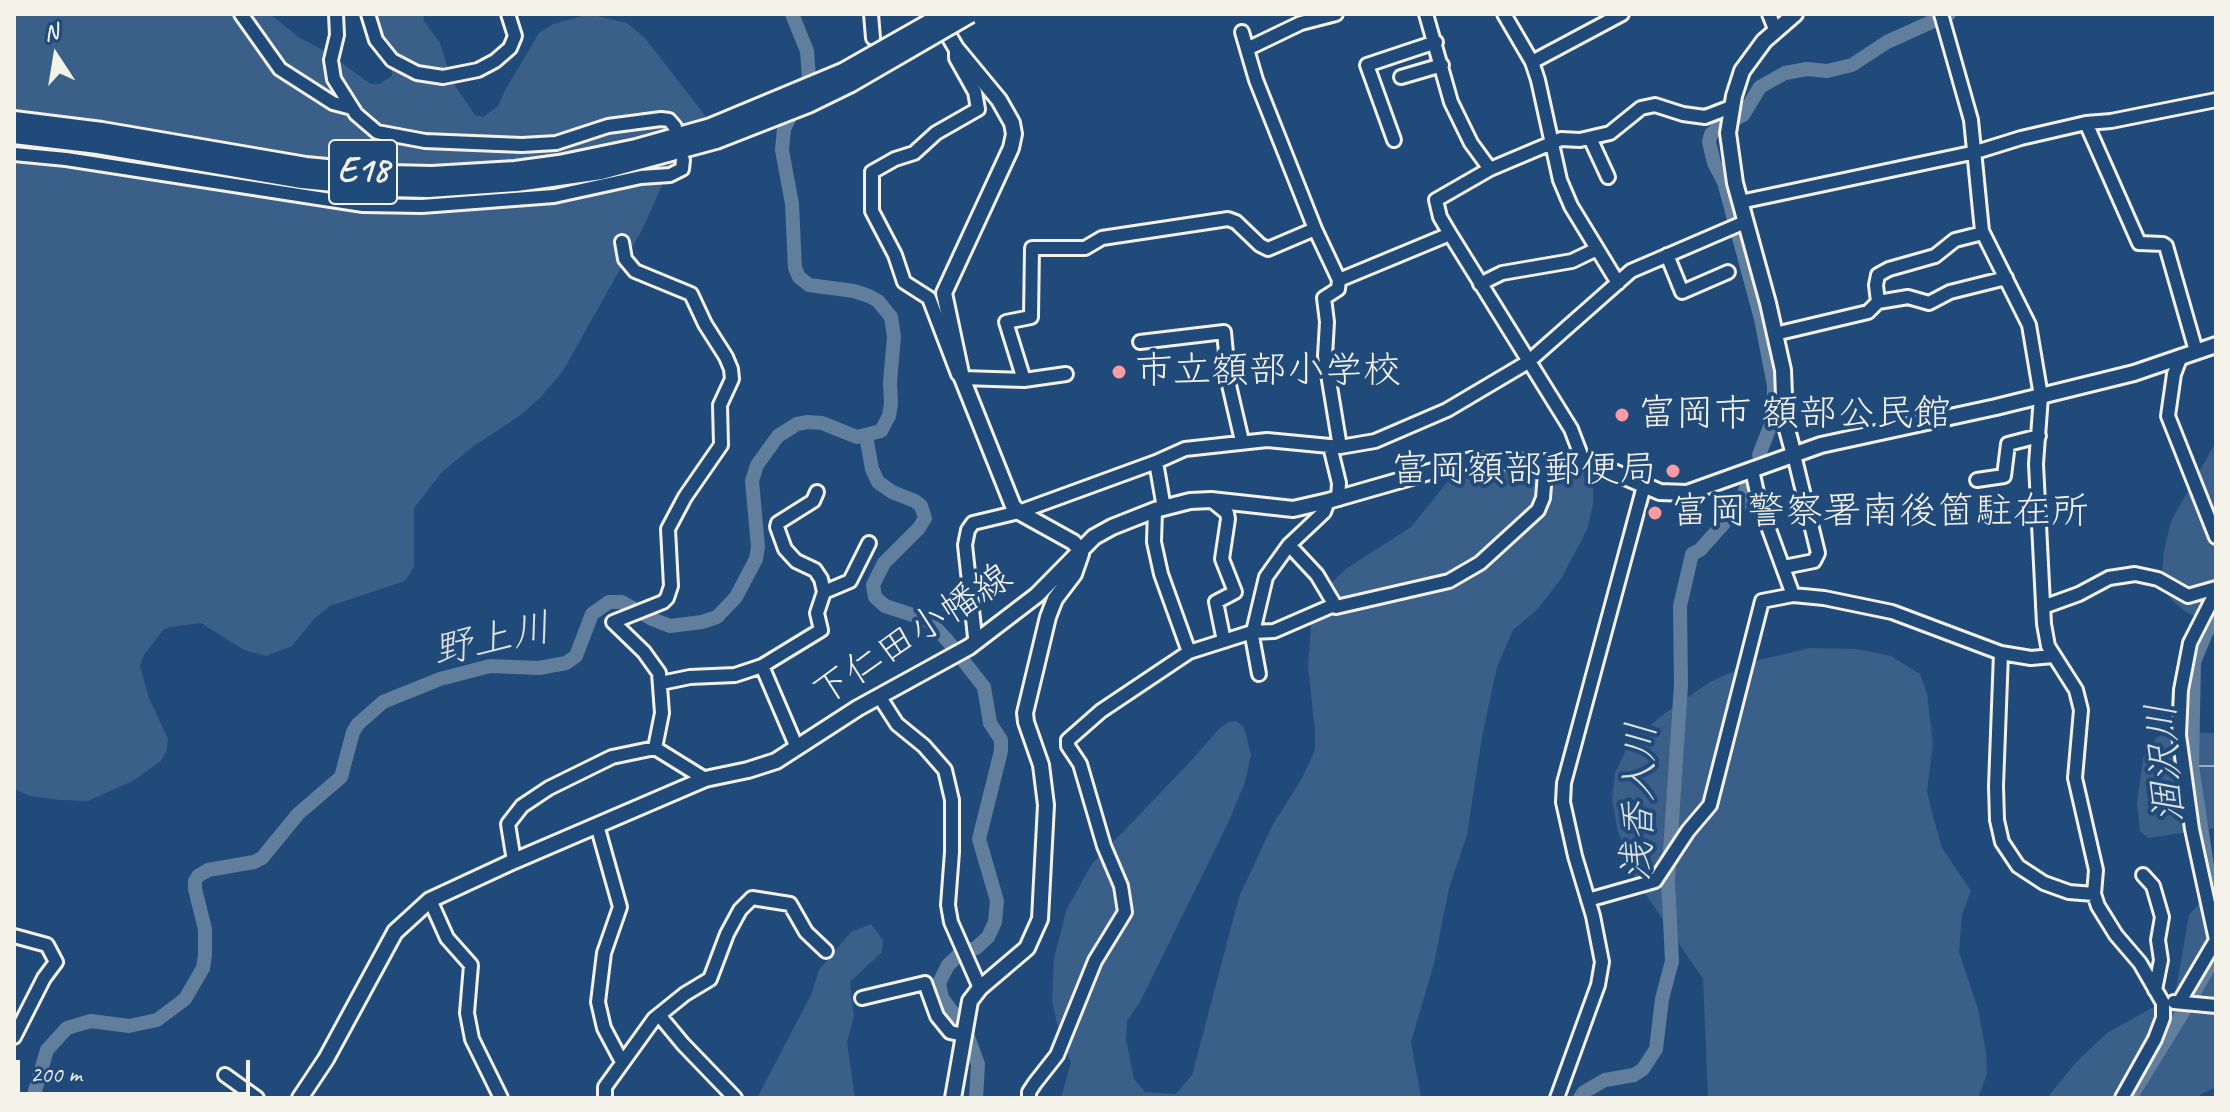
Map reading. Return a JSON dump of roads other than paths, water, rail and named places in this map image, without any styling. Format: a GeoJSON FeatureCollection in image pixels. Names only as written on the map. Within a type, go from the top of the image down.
{"type":"FeatureCollection","features":[{"type":"Feature","properties":{"kind":"highway","name":"E18"},"geometry":{"type":"LineString","coordinates":[[14,135],[98,145],[302,180],[387,188],[501,185],[559,178],[644,161],[714,133],[843,72],[945,14]]}},
{"type":"Feature","properties":{"kind":"highway","name":"E18"},"geometry":{"type":"LineString","coordinates":[[14,120],[102,131],[320,167],[432,175],[515,170],[714,133],[808,104],[851,83],[971,14]]}},
{"type":"Feature","properties":{"kind":"main road"},"geometry":{"type":"LineString","coordinates":[[936,14],[956,48],[999,100],[1012,123],[1014,134],[1011,148],[944,293],[962,378],[1009,498],[1019,512],[1073,542],[1081,550],[1074,574],[1055,599],[1048,617],[1025,713],[1041,765],[1046,795],[1040,919],[1027,948],[980,988],[970,1001],[953,1098]]}},
{"type":"Feature","properties":{"kind":"main road"},"geometry":{"type":"LineString","coordinates":[[1794,455],[1785,422],[1784,381],[1775,334],[1737,225],[1740,202],[1731,163],[1729,131],[1731,110],[1742,71],[1775,29],[1795,14]]}},
{"type":"Feature","properties":{"kind":"main road","name":"下仁田小幡線"},"geometry":{"type":"LineString","coordinates":[[300,1098],[326,1059],[395,932],[430,900],[705,779],[761,766],[797,748],[879,696],[973,644],[1037,595],[1103,531],[1159,509],[1190,501],[1211,500],[1283,509],[1333,500],[1471,460],[1584,463],[1616,472],[1660,492],[1687,493],[1833,441],[2134,373],[2216,345]]}},
{"type":"Feature","properties":{"kind":"street"},"geometry":{"type":"LineString","coordinates":[[241,14],[280,69],[333,103],[352,108]]}},
{"type":"Feature","properties":{"kind":"street"},"geometry":{"type":"LineString","coordinates":[[336,14],[337,35],[331,67],[337,84],[368,127],[383,134],[425,141],[488,145],[556,143],[608,126],[661,119],[669,120],[675,127]]}},
{"type":"Feature","properties":{"kind":"street"},"geometry":{"type":"LineString","coordinates":[[368,14],[376,40],[392,60],[407,69],[439,77],[478,70],[502,56],[515,38],[508,14]]}},
{"type":"Feature","properties":{"kind":"street"},"geometry":{"type":"LineString","coordinates":[[871,14],[873,38]]}},
{"type":"Feature","properties":{"kind":"street"},"geometry":{"type":"LineString","coordinates":[[1247,49],[1301,23],[1336,14]]}},
{"type":"Feature","properties":{"kind":"street"},"geometry":{"type":"LineString","coordinates":[[1426,14],[1451,102],[1471,143],[1490,169]]}},
{"type":"Feature","properties":{"kind":"street"},"geometry":{"type":"LineString","coordinates":[[1504,14],[1532,62],[1560,180],[1571,206],[1618,283]]}},
{"type":"Feature","properties":{"kind":"street"},"geometry":{"type":"LineString","coordinates":[[1532,62],[1622,14]]}},
{"type":"Feature","properties":{"kind":"street"},"geometry":{"type":"LineString","coordinates":[[1769,14],[1775,29]]}},
{"type":"Feature","properties":{"kind":"street"},"geometry":{"type":"LineString","coordinates":[[1941,14],[1971,120],[1983,233],[2029,325],[2041,396],[2036,479],[2046,635],[2053,656],[2076,690],[2081,710],[2075,778],[2096,870],[2094,894],[2116,935],[2140,963],[2163,1003],[2163,1018],[2155,1039],[2122,1098]]}},
{"type":"Feature","properties":{"kind":"street"},"geometry":{"type":"LineString","coordinates":[[1242,32],[1256,80],[1315,229],[1339,280],[1338,289],[1324,298],[1327,322],[1325,356],[1339,483],[1333,500],[1324,512],[1289,545],[1266,577],[1252,632],[1259,674]]}},
{"type":"Feature","properties":{"kind":"street"},"geometry":{"type":"LineString","coordinates":[[1394,140],[1367,65],[1436,42]]}},
{"type":"Feature","properties":{"kind":"street"},"geometry":{"type":"LineString","coordinates":[[956,48],[956,58],[975,92],[978,109],[936,133],[914,153],[872,172],[872,211],[895,255],[904,282],[929,298],[962,378],[1024,380],[1066,374]]}},
{"type":"Feature","properties":{"kind":"street"},"geometry":{"type":"LineString","coordinates":[[1401,77],[1442,65]]}},
{"type":"Feature","properties":{"kind":"street"},"geometry":{"type":"LineString","coordinates":[[1740,202],[1976,152],[2086,123],[2216,100]]}},
{"type":"Feature","properties":{"kind":"street"},"geometry":{"type":"LineString","coordinates":[[1584,463],[1571,429],[1450,234],[1440,217],[1436,200],[1490,169],[1561,139],[1590,138],[1610,133],[1641,108],[1655,105],[1705,117],[1731,110]]}},
{"type":"Feature","properties":{"kind":"street"},"geometry":{"type":"LineString","coordinates":[[2086,123],[2139,243],[2166,246],[2196,351]]}},
{"type":"Feature","properties":{"kind":"street"},"geometry":{"type":"LineString","coordinates":[[1590,138],[1608,177]]}},
{"type":"Feature","properties":{"kind":"street"},"geometry":{"type":"LineString","coordinates":[[14,154],[66,159],[363,205],[422,206],[554,196],[641,177],[670,175],[682,169],[683,160]]}},
{"type":"Feature","properties":{"kind":"street"},"geometry":{"type":"LineString","coordinates":[[1024,380],[1006,322],[1031,317],[1032,248],[1085,248],[1102,238],[1228,219],[1268,249],[1315,229]]}},
{"type":"Feature","properties":{"kind":"street"},"geometry":{"type":"LineString","coordinates":[[973,644],[975,637],[965,536],[973,523],[1019,512],[1185,449],[1242,441],[1335,446],[1375,441],[1447,410],[1528,362],[1631,271],[1737,225]]}},
{"type":"Feature","properties":{"kind":"street"},"geometry":{"type":"LineString","coordinates":[[1878,302],[1878,275],[1935,256],[1955,240],[1983,233]]}},
{"type":"Feature","properties":{"kind":"street"},"geometry":{"type":"LineString","coordinates":[[1339,280],[1450,234]]}},
{"type":"Feature","properties":{"kind":"street"},"geometry":{"type":"LineString","coordinates":[[622,242],[625,259],[635,271],[691,294],[731,369],[732,379],[720,405],[721,445],[685,497],[668,529],[671,586],[663,602],[613,622],[652,661],[659,673],[662,713],[655,748]]}},
{"type":"Feature","properties":{"kind":"street"},"geometry":{"type":"LineString","coordinates":[[1480,284],[1513,270],[1572,261],[1597,249]]}},
{"type":"Feature","properties":{"kind":"street"},"geometry":{"type":"LineString","coordinates":[[1667,255],[1682,292],[1728,272]]}},
{"type":"Feature","properties":{"kind":"street"},"geometry":{"type":"LineString","coordinates":[[1775,334],[1868,312],[1878,302],[1908,297],[1929,303],[1950,292],[2006,278]]}},
{"type":"Feature","properties":{"kind":"street"},"geometry":{"type":"LineString","coordinates":[[1140,342],[1224,332],[1229,385],[1242,441]]}},
{"type":"Feature","properties":{"kind":"street"},"geometry":{"type":"LineString","coordinates":[[2181,356],[2174,374],[2168,416],[2216,537]]}},
{"type":"Feature","properties":{"kind":"street"},"geometry":{"type":"LineString","coordinates":[[1977,480],[2004,476],[2008,444],[2039,436]]}},
{"type":"Feature","properties":{"kind":"street"},"geometry":{"type":"LineString","coordinates":[[1784,567],[1814,561],[1818,553],[1794,455]]}},
{"type":"Feature","properties":{"kind":"street"},"geometry":{"type":"LineString","coordinates":[[1029,1098],[1029,1092],[1057,1055],[1095,961],[1125,912],[1121,886],[1104,846],[1080,764],[1068,746],[1068,740],[1101,711],[1189,652],[1252,632],[1274,631],[1334,605],[1449,581],[1470,571],[1538,510],[1543,498],[1546,461]]}},
{"type":"Feature","properties":{"kind":"street"},"geometry":{"type":"LineString","coordinates":[[1156,462],[1159,509],[1154,542],[1161,574],[1189,652]]}},
{"type":"Feature","properties":{"kind":"street"},"geometry":{"type":"LineString","coordinates":[[1752,470],[1759,502],[1793,595]]}},
{"type":"Feature","properties":{"kind":"street"},"geometry":{"type":"LineString","coordinates":[[1557,1098],[1598,985],[1602,962],[1563,802],[1564,783],[1644,486]]}},
{"type":"Feature","properties":{"kind":"street"},"geometry":{"type":"LineString","coordinates":[[661,683],[690,677],[735,675],[762,666],[821,630],[817,613],[824,592],[821,579],[815,570],[796,561],[785,549],[777,527],[778,523],[813,501],[817,492]]}},
{"type":"Feature","properties":{"kind":"street"},"geometry":{"type":"LineString","coordinates":[[1211,500],[1227,513],[1222,559],[1235,592]]}},
{"type":"Feature","properties":{"kind":"street"},"geometry":{"type":"LineString","coordinates":[[824,592],[850,581],[869,543]]}},
{"type":"Feature","properties":{"kind":"street"},"geometry":{"type":"LineString","coordinates":[[1289,545],[1317,575],[1334,605]]}},
{"type":"Feature","properties":{"kind":"street"},"geometry":{"type":"LineString","coordinates":[[2043,607],[2079,594],[2109,578],[2135,574],[2158,579],[2188,596],[2216,590]]}},
{"type":"Feature","properties":{"kind":"street"},"geometry":{"type":"LineString","coordinates":[[2180,1001],[2216,940],[2192,829],[2179,714],[2190,643],[2216,590]]}},
{"type":"Feature","properties":{"kind":"street"},"geometry":{"type":"LineString","coordinates":[[1224,641],[1216,602],[1235,592],[1259,597]]}},
{"type":"Feature","properties":{"kind":"street"},"geometry":{"type":"LineString","coordinates":[[1588,900],[1655,881],[1688,831],[1710,805],[1762,601],[1793,595],[1871,606],[2001,653],[2031,658],[2053,656]]}},
{"type":"Feature","properties":{"kind":"street"},"geometry":{"type":"LineString","coordinates":[[2001,653],[1996,786],[1997,820],[2002,842],[2018,866],[2044,883],[2069,892],[2094,894]]}},
{"type":"Feature","properties":{"kind":"street"},"geometry":{"type":"LineString","coordinates":[[762,666],[797,748]]}},
{"type":"Feature","properties":{"kind":"street"},"geometry":{"type":"LineString","coordinates":[[879,696],[897,724],[924,746],[945,770],[952,800],[948,905],[951,922],[980,988]]}},
{"type":"Feature","properties":{"kind":"street"},"geometry":{"type":"LineString","coordinates":[[514,861],[508,824],[522,806],[549,788],[612,757],[655,748],[705,779]]}},
{"type":"Feature","properties":{"kind":"street"},"geometry":{"type":"LineString","coordinates":[[597,825],[620,907],[604,953],[598,1002],[604,1028],[622,1062]]}},
{"type":"Feature","properties":{"kind":"street"},"geometry":{"type":"LineString","coordinates":[[2143,875],[2153,886],[2162,917],[2158,940],[2161,960],[2155,990]]}},
{"type":"Feature","properties":{"kind":"street"},"geometry":{"type":"LineString","coordinates":[[605,1098],[605,1087],[659,1015],[710,979],[727,934],[740,910],[752,898],[790,904],[806,932],[826,951]]}},
{"type":"Feature","properties":{"kind":"street"},"geometry":{"type":"LineString","coordinates":[[430,900],[447,938],[471,965],[467,1013],[472,1039],[501,1098]]}},
{"type":"Feature","properties":{"kind":"street"},"geometry":{"type":"LineString","coordinates":[[14,936],[47,945],[56,962],[44,978],[14,1037]]}},
{"type":"Feature","properties":{"kind":"street"},"geometry":{"type":"LineString","coordinates":[[862,998],[925,983],[937,1016],[950,1032],[963,1035]]}},
{"type":"Feature","properties":{"kind":"street"},"geometry":{"type":"LineString","coordinates":[[2163,1003],[2180,1001],[2216,1006]]}},
{"type":"Feature","properties":{"kind":"street"},"geometry":{"type":"LineString","coordinates":[[659,1015],[735,1098]]}},
{"type":"Feature","properties":{"kind":"street"},"geometry":{"type":"LineString","coordinates":[[225,1075],[257,1098]]}},
{"type":"Feature","properties":{"kind":"waterway","name":"野上川"},"geometry":{"type":"LineString","coordinates":[[33,1098],[47,1050],[67,1028],[91,1021],[129,1026],[157,1020],[185,999],[203,968],[205,955],[205,929],[195,889],[198,876],[208,870],[262,858],[298,814],[341,777],[353,732],[383,702],[440,679],[490,666],[539,668],[566,663],[576,656],[592,614],[609,602],[622,602],[670,626],[717,617],[736,597],[756,559],[758,547],[752,481],[757,465],[778,436],[797,424],[808,422],[822,423],[857,437],[881,431],[891,404],[894,337],[891,317],[878,301],[869,296],[809,285],[799,277],[795,268],[792,204],[782,150],[784,129],[809,77],[807,51],[792,14]]}},
{"type":"Feature","properties":{"kind":"waterway","name":"浅香入川"},"geometry":{"type":"LineString","coordinates":[[1759,455],[1773,419],[1774,386],[1761,319],[1724,182],[1714,163],[1709,142],[1711,134],[1743,115],[1760,87],[1785,73],[1807,69],[1827,71],[1852,65],[1887,42],[1949,14]]}},
{"type":"Feature","properties":{"kind":"waterway"},"geometry":{"type":"LineString","coordinates":[[866,436],[872,469],[878,482],[892,492],[915,501],[921,506],[925,518],[884,563],[873,585],[875,597],[885,606],[922,618],[947,640],[984,687],[990,723],[1001,740],[979,839],[997,901],[995,922],[988,937],[976,948],[962,952],[948,965],[939,983],[942,998],[965,1029],[978,1064],[976,1098]]}},
{"type":"Feature","properties":{"kind":"waterway","name":"浅香入川"},"geometry":{"type":"LineString","coordinates":[[1580,1098],[1584,1092],[1605,1080],[1634,1075],[1643,1069],[1656,1049],[1662,999],[1672,961],[1668,881],[1681,685],[1680,606],[1692,554],[1700,550],[1740,505],[1748,483]]}},
{"type":"Feature","properties":{"kind":"waterway","name":"涸沢川"},"geometry":{"type":"LineString","coordinates":[[2216,618],[2194,662],[2192,766],[2216,907]]}},
{"type":"Feature","properties":{"kind":"waterway"},"geometry":{"type":"LineString","coordinates":[[2192,766],[2216,766]]}},
{"type":"Feature","properties":{"kind":"waterway","name":"涸沢川"},"geometry":{"type":"LineString","coordinates":[[2192,996],[2216,954]]}},
{"type":"Feature","properties":{"kind":"waterway","name":"涸沢川"},"geometry":{"type":"LineString","coordinates":[[2130,1098],[2188,1004]]}},
{"type":"Feature","properties":{"kind":"place","name":"市立額部小学校"},"geometry":{"type":"Point","coordinates":[1119,372]}},
{"type":"Feature","properties":{"kind":"place","name":"富岡市 額部公民館"},"geometry":{"type":"Point","coordinates":[1622,415]}},
{"type":"Feature","properties":{"kind":"place","name":"富岡額部郵便局"},"geometry":{"type":"Point","coordinates":[1673,471]}},
{"type":"Feature","properties":{"kind":"place","name":"富岡警察署南後箇駐在所"},"geometry":{"type":"Point","coordinates":[1655,513]}}]}
